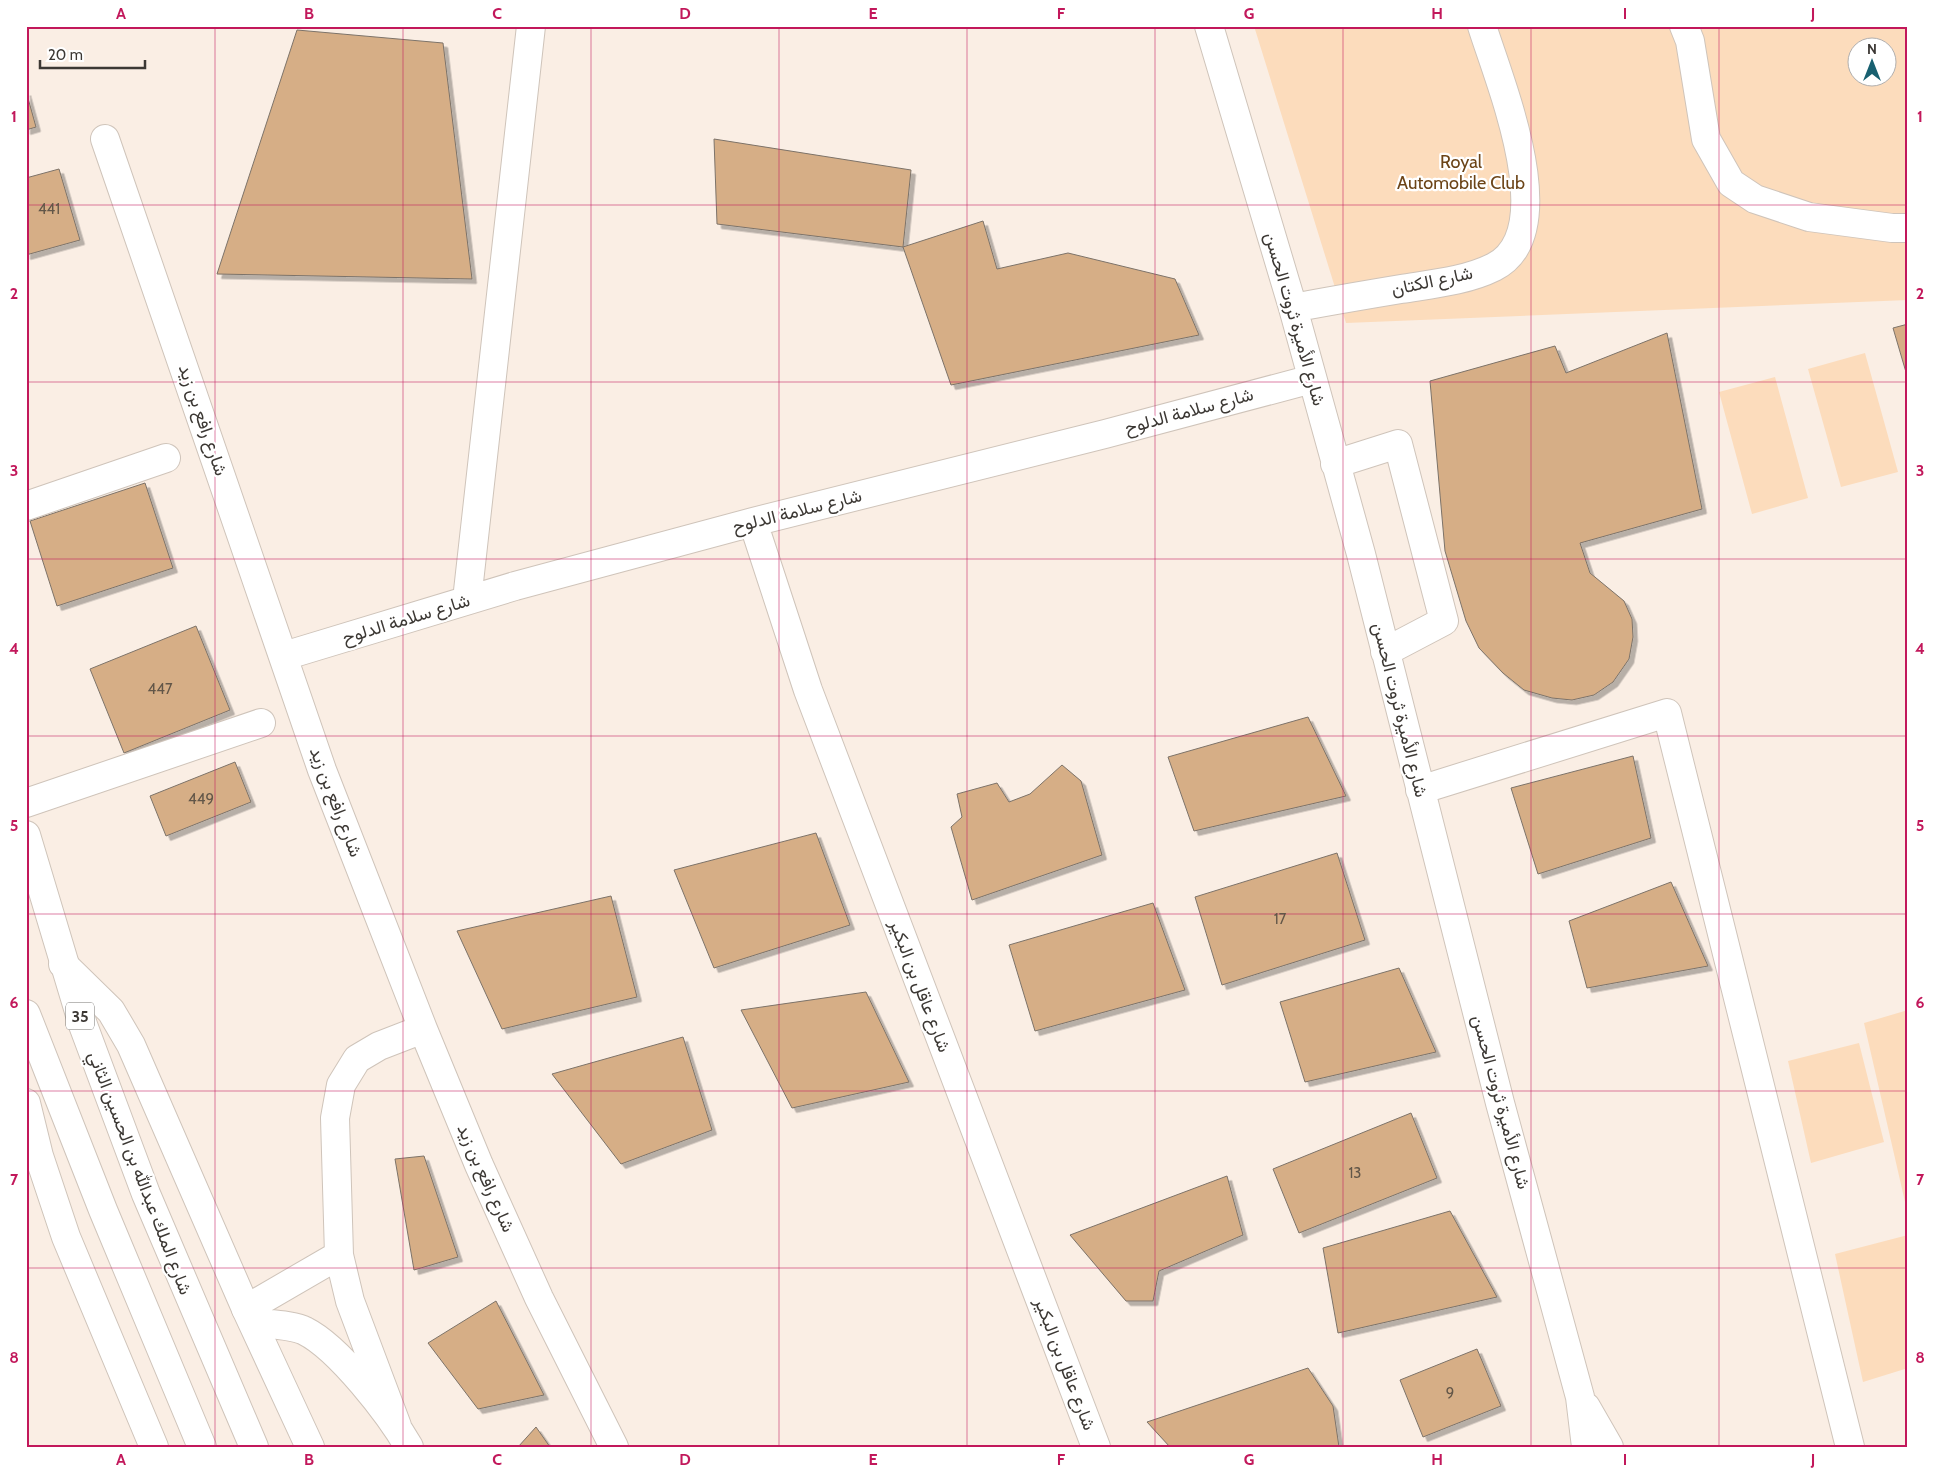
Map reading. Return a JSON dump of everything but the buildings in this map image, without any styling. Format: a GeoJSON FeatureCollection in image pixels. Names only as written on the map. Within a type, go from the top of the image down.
{"type":"FeatureCollection","features":[{"type":"Feature","properties":{"kind":"main road"},"geometry":{"type":"LineString","coordinates":[[468,600],[531,26]]}},
{"type":"Feature","properties":{"kind":"main road","name":"شارع الأميرة ثروت الحسن"},"geometry":{"type":"LineString","coordinates":[[1209,26],[1293,308],[1361,554],[1384,652],[1500,1103],[1580,1397],[1586,1447]]}},
{"type":"Feature","properties":{"kind":"main road","name":"شارع الكتان"},"geometry":{"type":"LineString","coordinates":[[1293,308],[1456,280],[1495,267],[1514,251],[1524,228],[1526,206],[1522,162],[1482,26]]}},
{"type":"Feature","properties":{"kind":"main road"},"geometry":{"type":"LineString","coordinates":[[1684,26],[1690,40],[1706,139],[1731,183],[1755,199],[1809,217],[1892,228],[1908,228]]}},
{"type":"Feature","properties":{"kind":"main road","name":"شارع رافع بن زيد"},"geometry":{"type":"LineString","coordinates":[[105,139],[322,770],[423,1029],[479,1165],[539,1298],[614,1447]]}},
{"type":"Feature","properties":{"kind":"main road","name":"شارع سلامة الدلوح"},"geometry":{"type":"LineString","coordinates":[[284,656],[468,600],[753,522],[1105,434],[1312,378]]}},
{"type":"Feature","properties":{"kind":"main road"},"geometry":{"type":"LineString","coordinates":[[1335,464],[1398,444],[1444,621],[1384,652]]}},
{"type":"Feature","properties":{"kind":"main road"},"geometry":{"type":"LineString","coordinates":[[26,506],[166,458]]}},
{"type":"Feature","properties":{"kind":"main road","name":"شارع عاقل بن البكير"},"geometry":{"type":"LineString","coordinates":[[753,522],[811,699],[1096,1447]]}},
{"type":"Feature","properties":{"kind":"main road"},"geometry":{"type":"LineString","coordinates":[[1420,790],[1667,713],[1850,1447]]}},
{"type":"Feature","properties":{"kind":"main road"},"geometry":{"type":"LineString","coordinates":[[26,803],[261,723]]}},
{"type":"Feature","properties":{"kind":"main road","name":"شارع الملك عبدالله بن الحسين الثاني"},"geometry":{"type":"LineString","coordinates":[[26,835],[83,1026],[146,1194],[254,1447]]}},
{"type":"Feature","properties":{"kind":"main road"},"geometry":{"type":"LineString","coordinates":[[63,964],[111,1012],[131,1045],[310,1447]]}},
{"type":"Feature","properties":{"kind":"main road"},"geometry":{"type":"LineString","coordinates":[[26,1014],[104,1210],[202,1447]]}},
{"type":"Feature","properties":{"kind":"main road"},"geometry":{"type":"LineString","coordinates":[[403,1436],[350,1301],[339,1255],[335,1118],[341,1085],[357,1059],[379,1046],[423,1029]]}},
{"type":"Feature","properties":{"kind":"main road"},"geometry":{"type":"LineString","coordinates":[[26,1103],[39,1156],[66,1237],[154,1447]]}},
{"type":"Feature","properties":{"kind":"main road"},"geometry":{"type":"LineString","coordinates":[[250,1315],[339,1255]]}},
{"type":"Feature","properties":{"kind":"main road"},"geometry":{"type":"LineString","coordinates":[[250,1315],[304,1330],[334,1351],[403,1436]]}},
{"type":"Feature","properties":{"kind":"main road","name":"شارع الأميرة ثروت الحسن"},"geometry":{"type":"LineString","coordinates":[[1580,1397],[1609,1447]]}},
{"type":"Feature","properties":{"kind":"green space","name":"Royal Automobile Club"},"geometry":{"type":"Polygon","coordinates":[[[1254,26],[1908,26],[1908,300],[1346,323],[1254,26]]]}},
{"type":"Feature","properties":{"kind":"green space"},"geometry":{"type":"Polygon","coordinates":[[[1865,353],[1898,472],[1841,487],[1808,369],[1865,353]]]}},
{"type":"Feature","properties":{"kind":"green space"},"geometry":{"type":"Polygon","coordinates":[[[1775,377],[1808,498],[1752,514],[1719,392],[1775,377]]]}},
{"type":"Feature","properties":{"kind":"green space"},"geometry":{"type":"Polygon","coordinates":[[[1908,1010],[1908,1215],[1864,1023],[1908,1010]]]}},
{"type":"Feature","properties":{"kind":"green space"},"geometry":{"type":"Polygon","coordinates":[[[1859,1043],[1884,1142],[1811,1163],[1788,1061],[1859,1043]]]}},
{"type":"Feature","properties":{"kind":"green space"},"geometry":{"type":"Polygon","coordinates":[[[1908,1235],[1908,1368],[1863,1382],[1835,1254],[1908,1235]]]}}]}
